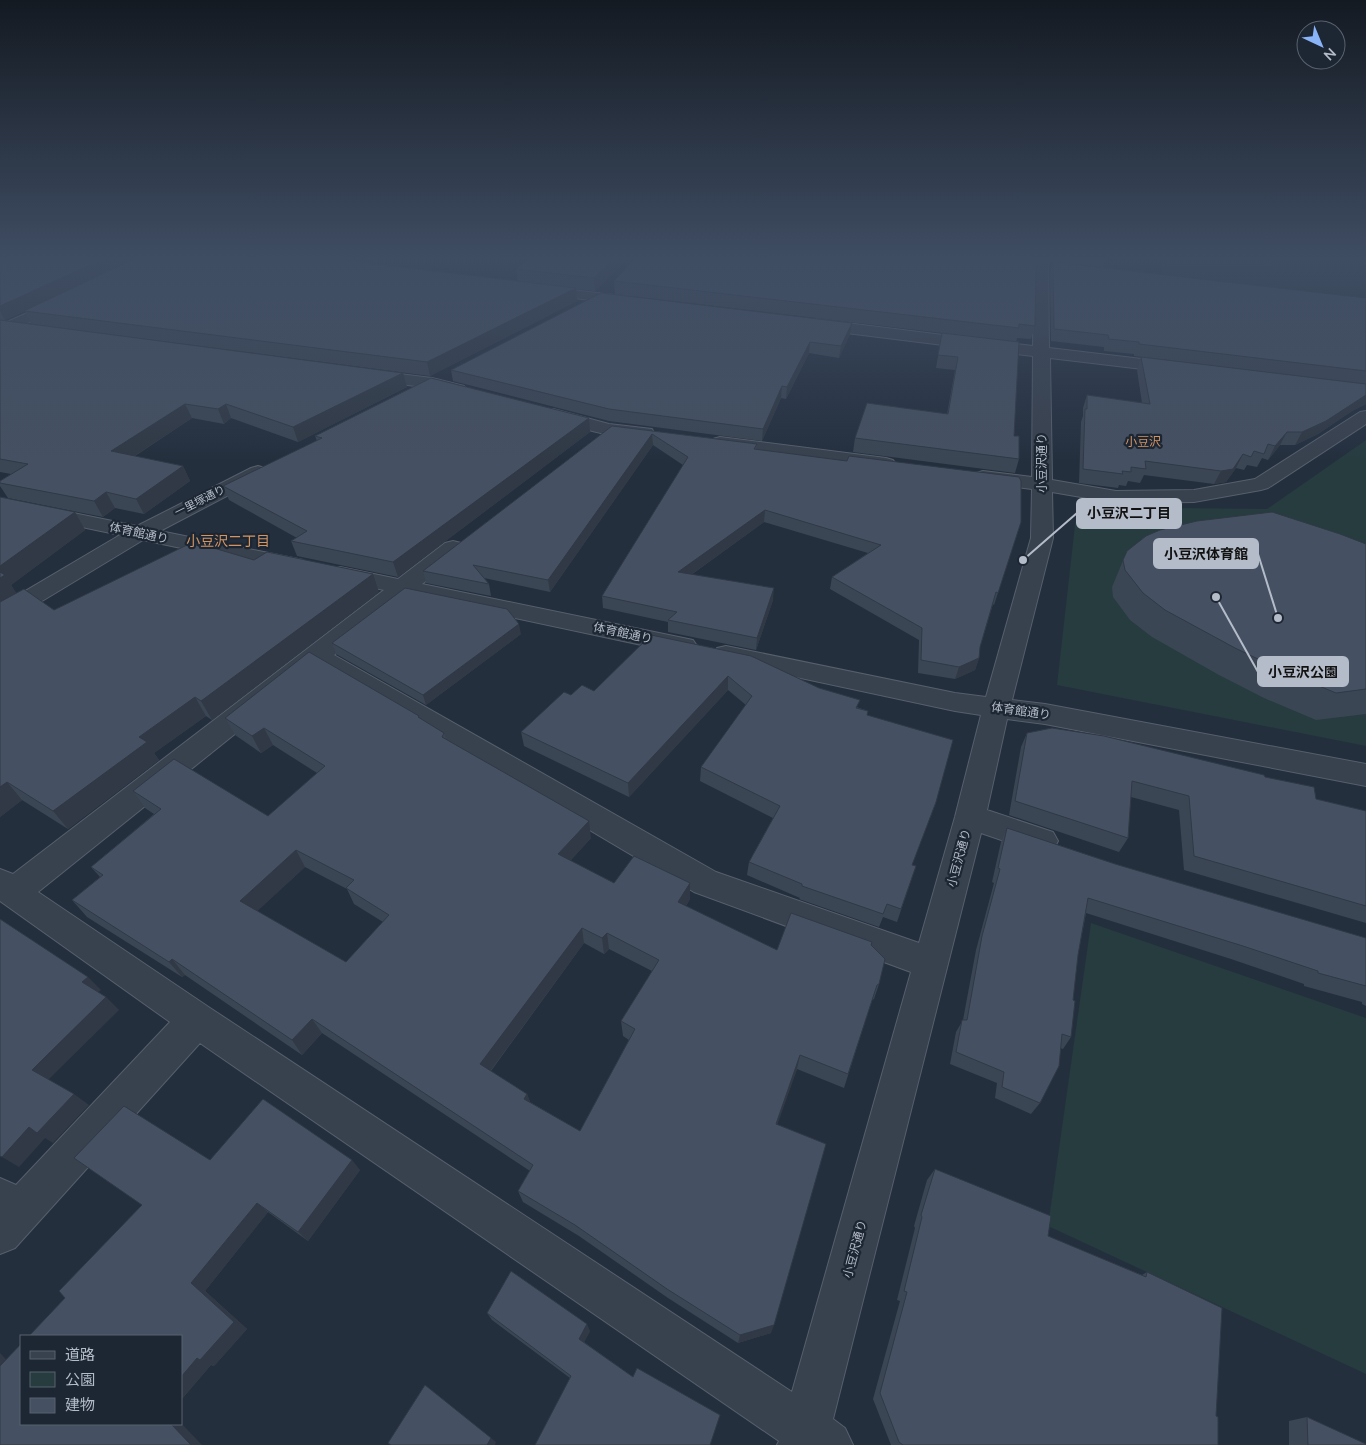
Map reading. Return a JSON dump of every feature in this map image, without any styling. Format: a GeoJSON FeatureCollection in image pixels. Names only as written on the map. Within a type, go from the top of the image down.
{"type":"FeatureCollection","features":[{"type":"Feature","properties":{"kind":"street"},"geometry":{"type":"LineString","coordinates":[[849,327],[1189,370]]}},
{"type":"Feature","properties":{"kind":"street","name":"小豆沢通り"},"geometry":{"type":"LineString","coordinates":[[812,1440],[996,708],[1042,538],[1041,327]]}},
{"type":"Feature","properties":{"kind":"street"},"geometry":{"type":"LineString","coordinates":[[3,328],[38,331]]}},
{"type":"Feature","properties":{"kind":"street"},"geometry":{"type":"LineString","coordinates":[[406,397],[458,370]]}},
{"type":"Feature","properties":{"kind":"street"},"geometry":{"type":"LineString","coordinates":[[354,373],[432,383],[479,395]]}},
{"type":"Feature","properties":{"kind":"street"},"geometry":{"type":"LineString","coordinates":[[534,410],[601,435],[658,435]]}},
{"type":"Feature","properties":{"kind":"street"},"geometry":{"type":"LineString","coordinates":[[963,474],[1042,484],[1116,498],[1194,496],[1261,484],[1366,416]]}},
{"type":"Feature","properties":{"kind":"street"},"geometry":{"type":"LineString","coordinates":[[707,441],[904,467]]}},
{"type":"Feature","properties":{"kind":"street","name":"一里塚通り"},"geometry":{"type":"LineString","coordinates":[[0,616],[138,533],[272,465]]}},
{"type":"Feature","properties":{"kind":"street","name":"体育館通り"},"geometry":{"type":"LineString","coordinates":[[0,504],[955,702],[1058,716],[1366,775]]}},
{"type":"Feature","properties":{"kind":"street"},"geometry":{"type":"LineString","coordinates":[[466,538],[7,888],[812,1440]]}},
{"type":"Feature","properties":{"kind":"street"},"geometry":{"type":"LineString","coordinates":[[315,655],[705,882],[931,964]]}},
{"type":"Feature","properties":{"kind":"street"},"geometry":{"type":"LineString","coordinates":[[970,817],[1069,850]]}},
{"type":"Feature","properties":{"kind":"street"},"geometry":{"type":"LineString","coordinates":[[6,1215],[197,1020]]}},
{"type":"Feature","properties":{"kind":"green space"},"geometry":{"type":"Polygon","coordinates":[[[1366,440],[1366,746],[1057,685],[1077,507],[1267,509],[1366,440]]]}},
{"type":"Feature","properties":{"kind":"green space"},"geometry":{"type":"Polygon","coordinates":[[[1091,923],[1366,1018],[1366,1374],[1048,1226],[1091,923]]]}},
{"type":"Feature","properties":{"kind":"building"},"geometry":{"type":"Polygon","coordinates":[[[0,327],[57,327],[403,373],[293,427],[226,404],[218,409],[185,404],[111,451],[183,466],[136,499],[106,492],[94,501],[0,483],[0,481],[28,464],[0,459],[0,327]]]}},
{"type":"Feature","properties":{"kind":"building"},"geometry":{"type":"Polygon","coordinates":[[[154,327],[497,327],[427,362],[154,327]]]}},
{"type":"Feature","properties":{"kind":"building"},"geometry":{"type":"Polygon","coordinates":[[[534,327],[850,327],[841,346],[810,342],[787,387],[782,386],[763,429],[609,409],[451,370],[534,327]]]}},
{"type":"Feature","properties":{"kind":"building"},"geometry":{"type":"Polygon","coordinates":[[[1054,327],[1366,327],[1366,371],[1139,344],[1139,342],[1109,339],[1108,335],[1054,329],[1054,327]]]}},
{"type":"Feature","properties":{"kind":"building"},"geometry":{"type":"Polygon","coordinates":[[[942,333],[1019,342],[1014,436],[1019,436],[1019,459],[855,438],[867,403],[948,414],[958,357],[938,355],[942,333]]]}},
{"type":"Feature","properties":{"kind":"building"},"geometry":{"type":"Polygon","coordinates":[[[1141,357],[1366,384],[1366,395],[1326,421],[1302,432],[1287,432],[1275,446],[1268,444],[1264,454],[1254,451],[1251,457],[1243,454],[1233,469],[1221,471],[1145,461],[1146,469],[1131,467],[1131,472],[1122,471],[1123,474],[1083,469],[1087,395],[1150,404],[1141,357]]]}},
{"type":"Feature","properties":{"kind":"building"},"geometry":{"type":"Polygon","coordinates":[[[431,378],[589,418],[393,562],[291,541],[307,531],[223,486],[322,438],[315,436],[431,378]]]}},
{"type":"Feature","properties":{"kind":"building"},"geometry":{"type":"Polygon","coordinates":[[[612,426],[757,444],[754,449],[847,461],[849,456],[1019,477],[1021,481],[1021,522],[998,593],[996,592],[980,647],[979,658],[959,667],[921,660],[922,628],[832,577],[881,545],[765,510],[678,572],[774,588],[757,638],[668,620],[677,612],[602,596],[688,457],[652,434],[548,580],[473,565],[489,584],[423,571],[612,426]]]}},
{"type":"Feature","properties":{"kind":"building"},"geometry":{"type":"Polygon","coordinates":[[[0,497],[75,512],[0,566],[0,497]]]}},
{"type":"Feature","properties":{"kind":"building"},"geometry":{"type":"Polygon","coordinates":[[[1272,512],[1366,544],[1366,689],[1336,693],[1235,648],[1165,610],[1143,593],[1125,570],[1123,560],[1127,551],[1146,536],[1160,530],[1197,521],[1272,512]]]}},
{"type":"Feature","properties":{"kind":"building"},"geometry":{"type":"Polygon","coordinates":[[[189,544],[217,549],[254,560],[267,552],[373,574],[201,701],[195,697],[139,737],[147,742],[53,811],[7,782],[0,787],[0,602],[24,589],[54,610],[189,544]]]}},
{"type":"Feature","properties":{"kind":"building"},"geometry":{"type":"Polygon","coordinates":[[[405,588],[507,609],[519,624],[423,695],[332,643],[405,588]]]}},
{"type":"Feature","properties":{"kind":"building"},"geometry":{"type":"Polygon","coordinates":[[[651,635],[751,656],[819,688],[860,700],[856,708],[868,711],[867,715],[953,740],[936,802],[912,865],[916,866],[901,909],[887,904],[883,914],[802,886],[802,884],[749,862],[780,806],[701,767],[752,696],[728,676],[628,783],[521,732],[564,692],[571,695],[582,685],[594,691],[651,635]]]}},
{"type":"Feature","properties":{"kind":"building"},"geometry":{"type":"Polygon","coordinates":[[[309,652],[419,716],[444,733],[442,737],[589,821],[558,854],[614,883],[634,856],[690,883],[678,902],[777,950],[791,913],[872,942],[871,945],[885,959],[879,984],[877,985],[848,1074],[800,1055],[776,1124],[826,1144],[774,1325],[740,1335],[667,1289],[575,1225],[518,1191],[533,1165],[312,1019],[292,1040],[172,959],[169,962],[72,900],[103,875],[91,867],[161,809],[133,791],[174,759],[268,816],[325,766],[264,728],[252,736],[225,718],[309,652]],[[296,850],[240,901],[346,962],[389,915],[346,888],[354,880],[296,850]],[[582,928],[480,1064],[527,1094],[524,1099],[580,1131],[635,1029],[621,1021],[659,960],[607,933],[602,938],[582,928]]]}},
{"type":"Feature","properties":{"kind":"building"},"geometry":{"type":"Polygon","coordinates":[[[1052,728],[1104,736],[1264,775],[1265,777],[1314,787],[1316,799],[1366,811],[1366,906],[1194,856],[1189,796],[1132,781],[1128,838],[1015,801],[1027,733],[1052,728]]]}},
{"type":"Feature","properties":{"kind":"building"},"geometry":{"type":"Polygon","coordinates":[[[1007,828],[1115,864],[1366,938],[1366,986],[1318,973],[1318,971],[1243,946],[1088,898],[1078,955],[1071,1037],[1062,1034],[1059,1066],[1040,1103],[1002,1087],[1004,1072],[956,1052],[962,1020],[967,1020],[982,936],[1000,869],[998,868],[1007,828]]]}},
{"type":"Feature","properties":{"kind":"building"},"geometry":{"type":"Polygon","coordinates":[[[0,919],[88,977],[82,982],[106,997],[32,1070],[74,1094],[37,1133],[29,1127],[2,1157],[0,1156],[0,919]]]}},
{"type":"Feature","properties":{"kind":"building"},"geometry":{"type":"Polygon","coordinates":[[[263,1099],[352,1160],[298,1232],[257,1203],[191,1283],[234,1322],[200,1360],[197,1358],[182,1376],[182,1335],[30,1335],[65,1298],[59,1291],[142,1205],[74,1158],[124,1106],[210,1160],[263,1099]]]}},
{"type":"Feature","properties":{"kind":"building"},"geometry":{"type":"Polygon","coordinates":[[[935,1169],[1051,1216],[1048,1236],[1146,1277],[1147,1272],[1222,1308],[1216,1416],[1218,1417],[1218,1445],[903,1445],[899,1442],[880,1393],[907,1292],[904,1291],[921,1215],[935,1169]]]}},
{"type":"Feature","properties":{"kind":"building"},"geometry":{"type":"Polygon","coordinates":[[[511,1271],[587,1324],[579,1339],[633,1377],[637,1368],[720,1415],[710,1445],[535,1445],[571,1376],[487,1313],[511,1271]]]}},
{"type":"Feature","properties":{"kind":"building"},"geometry":{"type":"Polygon","coordinates":[[[20,1345],[20,1425],[172,1425],[191,1445],[0,1445],[0,1366],[20,1345]]]}},
{"type":"Feature","properties":{"kind":"building"},"geometry":{"type":"Polygon","coordinates":[[[425,1385],[491,1438],[487,1445],[391,1445],[388,1443],[425,1385]]]}},
{"type":"Feature","properties":{"kind":"building"},"geometry":{"type":"Polygon","coordinates":[[[1307,1417],[1366,1444],[1366,1445],[1308,1445],[1307,1417]]]}},
{"type":"Feature","properties":{"kind":"place","name":"小豆沢二丁目"},"geometry":{"type":"Point","coordinates":[1023,560]}},
{"type":"Feature","properties":{"kind":"place","name":"小豆沢公園"},"geometry":{"type":"Point","coordinates":[1216,597]}},
{"type":"Feature","properties":{"kind":"place","name":"小豆沢体育館"},"geometry":{"type":"Point","coordinates":[1278,618]}},
{"type":"Feature","properties":{"kind":"district","name":"小豆沢"},"geometry":{"type":"Point","coordinates":[1143,442]}},
{"type":"Feature","properties":{"kind":"district","name":"小豆沢二丁目"},"geometry":{"type":"Point","coordinates":[228,541]}}]}
